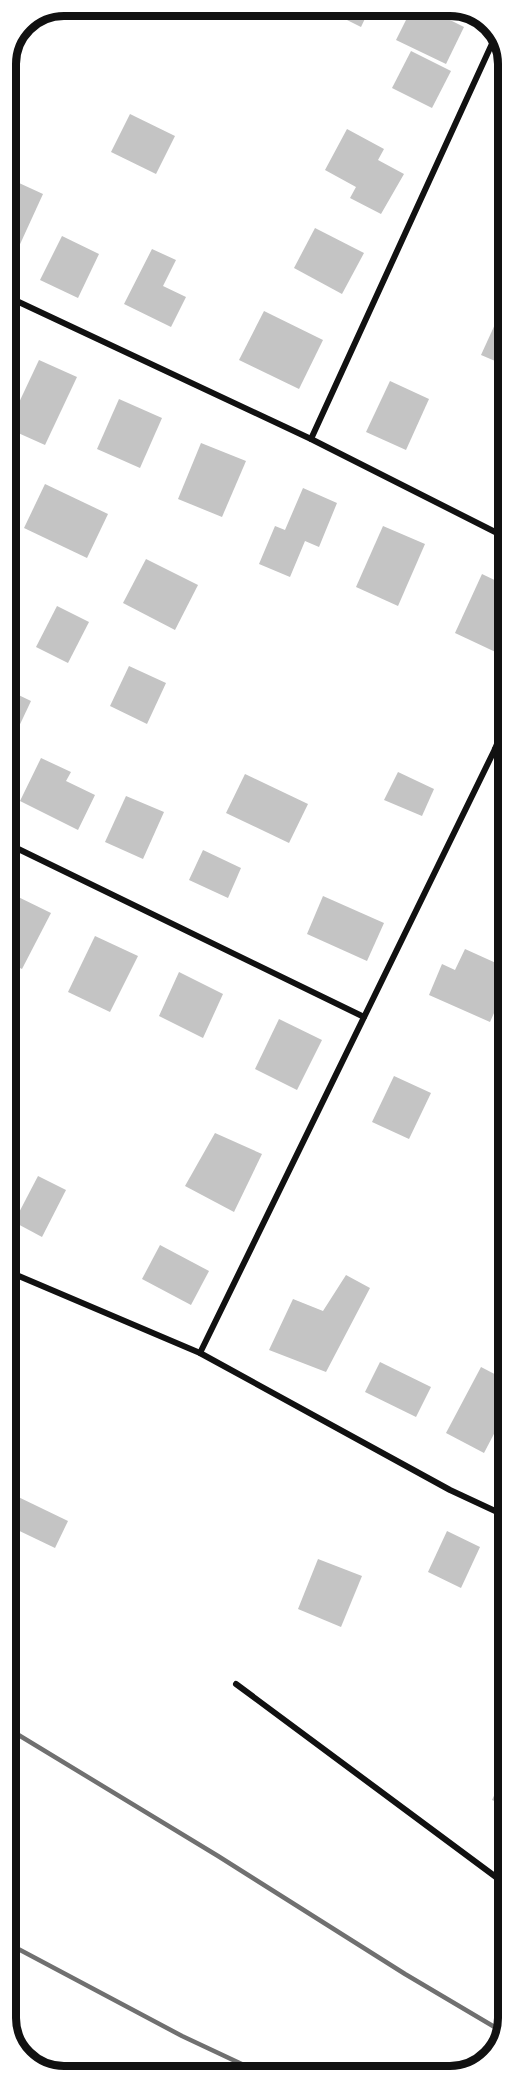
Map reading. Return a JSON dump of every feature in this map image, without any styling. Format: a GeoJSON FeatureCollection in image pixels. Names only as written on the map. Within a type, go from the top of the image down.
{"type":"FeatureCollection","features":[{"type":"Feature","properties":{"kind":"street"},"geometry":{"type":"LineString","coordinates":[[311,439],[492,43]]}},
{"type":"Feature","properties":{"kind":"street"},"geometry":{"type":"LineString","coordinates":[[16,301],[311,439],[498,533]]}},
{"type":"Feature","properties":{"kind":"street"},"geometry":{"type":"LineString","coordinates":[[200,1353],[498,742]]}},
{"type":"Feature","properties":{"kind":"street"},"geometry":{"type":"LineString","coordinates":[[495,749],[498,753]]}},
{"type":"Feature","properties":{"kind":"street"},"geometry":{"type":"LineString","coordinates":[[16,848],[364,1017]]}},
{"type":"Feature","properties":{"kind":"street"},"geometry":{"type":"LineString","coordinates":[[16,1275],[200,1353],[450,1490],[498,1512]]}},
{"type":"Feature","properties":{"kind":"street"},"geometry":{"type":"LineString","coordinates":[[236,1684],[498,1879]]}},
{"type":"Feature","properties":{"kind":"building"},"geometry":{"type":"Polygon","coordinates":[[[340,17],[366,17],[361,27],[340,17]]]}},
{"type":"Feature","properties":{"kind":"building"},"geometry":{"type":"Polygon","coordinates":[[[408,17],[444,17],[464,27],[446,64],[396,40],[408,17]]]}},
{"type":"Feature","properties":{"kind":"building"},"geometry":{"type":"Polygon","coordinates":[[[411,51],[451,71],[432,108],[392,88],[411,51]]]}},
{"type":"Feature","properties":{"kind":"building"},"geometry":{"type":"Polygon","coordinates":[[[130,114],[175,136],[156,174],[111,152],[130,114]]]}},
{"type":"Feature","properties":{"kind":"building"},"geometry":{"type":"Polygon","coordinates":[[[347,129],[384,149],[378,160],[404,174],[381,214],[350,198],[356,187],[325,170],[347,129]]]}},
{"type":"Feature","properties":{"kind":"building"},"geometry":{"type":"Polygon","coordinates":[[[16,182],[43,194],[16,253],[16,182]]]}},
{"type":"Feature","properties":{"kind":"building"},"geometry":{"type":"Polygon","coordinates":[[[315,228],[364,253],[342,294],[294,268],[315,228]]]}},
{"type":"Feature","properties":{"kind":"building"},"geometry":{"type":"Polygon","coordinates":[[[62,236],[99,254],[78,298],[40,280],[62,236]]]}},
{"type":"Feature","properties":{"kind":"building"},"geometry":{"type":"Polygon","coordinates":[[[152,249],[176,260],[163,286],[186,297],[171,327],[124,304],[152,249]]]}},
{"type":"Feature","properties":{"kind":"building"},"geometry":{"type":"Polygon","coordinates":[[[264,311],[323,340],[299,389],[239,360],[264,311]]]}},
{"type":"Feature","properties":{"kind":"building"},"geometry":{"type":"Polygon","coordinates":[[[498,318],[498,362],[481,355],[498,318]]]}},
{"type":"Feature","properties":{"kind":"building"},"geometry":{"type":"Polygon","coordinates":[[[39,360],[77,377],[45,445],[16,432],[16,409],[39,360]]]}},
{"type":"Feature","properties":{"kind":"building"},"geometry":{"type":"Polygon","coordinates":[[[390,381],[429,399],[406,450],[366,432],[390,381]]]}},
{"type":"Feature","properties":{"kind":"building"},"geometry":{"type":"Polygon","coordinates":[[[119,399],[162,418],[140,468],[97,449],[119,399]]]}},
{"type":"Feature","properties":{"kind":"building"},"geometry":{"type":"Polygon","coordinates":[[[201,443],[246,461],[222,517],[178,499],[201,443]]]}},
{"type":"Feature","properties":{"kind":"building"},"geometry":{"type":"Polygon","coordinates":[[[45,484],[108,514],[87,558],[24,528],[45,484]]]}},
{"type":"Feature","properties":{"kind":"building"},"geometry":{"type":"Polygon","coordinates":[[[303,488],[337,503],[319,547],[305,541],[290,577],[259,564],[275,526],[285,530],[303,488]]]}},
{"type":"Feature","properties":{"kind":"building"},"geometry":{"type":"Polygon","coordinates":[[[383,526],[425,544],[398,606],[356,587],[383,526]]]}},
{"type":"Feature","properties":{"kind":"building"},"geometry":{"type":"Polygon","coordinates":[[[146,559],[198,585],[175,630],[123,603],[146,559]]]}},
{"type":"Feature","properties":{"kind":"building"},"geometry":{"type":"Polygon","coordinates":[[[482,574],[498,582],[498,653],[455,633],[482,574]]]}},
{"type":"Feature","properties":{"kind":"building"},"geometry":{"type":"Polygon","coordinates":[[[57,606],[89,622],[68,663],[36,647],[57,606]]]}},
{"type":"Feature","properties":{"kind":"building"},"geometry":{"type":"Polygon","coordinates":[[[129,666],[166,683],[147,724],[110,706],[129,666]]]}},
{"type":"Feature","properties":{"kind":"building"},"geometry":{"type":"Polygon","coordinates":[[[16,694],[31,701],[16,733],[16,694]]]}},
{"type":"Feature","properties":{"kind":"building"},"geometry":{"type":"Polygon","coordinates":[[[41,758],[71,772],[66,781],[95,795],[78,830],[20,801],[41,758]]]}},
{"type":"Feature","properties":{"kind":"building"},"geometry":{"type":"Polygon","coordinates":[[[398,772],[434,789],[422,816],[384,800],[398,772]]]}},
{"type":"Feature","properties":{"kind":"building"},"geometry":{"type":"Polygon","coordinates":[[[245,774],[308,804],[289,843],[226,813],[245,774]]]}},
{"type":"Feature","properties":{"kind":"building"},"geometry":{"type":"Polygon","coordinates":[[[126,796],[164,812],[143,859],[105,842],[126,796]]]}},
{"type":"Feature","properties":{"kind":"building"},"geometry":{"type":"Polygon","coordinates":[[[203,850],[241,868],[228,898],[189,880],[203,850]]]}},
{"type":"Feature","properties":{"kind":"building"},"geometry":{"type":"Polygon","coordinates":[[[16,896],[51,913],[22,969],[16,966],[16,896]]]}},
{"type":"Feature","properties":{"kind":"building"},"geometry":{"type":"Polygon","coordinates":[[[323,896],[384,923],[367,961],[307,934],[323,896]]]}},
{"type":"Feature","properties":{"kind":"building"},"geometry":{"type":"Polygon","coordinates":[[[95,936],[138,956],[110,1012],[68,992],[95,936]]]}},
{"type":"Feature","properties":{"kind":"building"},"geometry":{"type":"Polygon","coordinates":[[[465,949],[498,964],[498,1004],[490,1022],[429,995],[442,964],[455,970],[465,949]]]}},
{"type":"Feature","properties":{"kind":"building"},"geometry":{"type":"Polygon","coordinates":[[[179,972],[223,994],[203,1038],[159,1016],[179,972]]]}},
{"type":"Feature","properties":{"kind":"building"},"geometry":{"type":"Polygon","coordinates":[[[279,1019],[322,1040],[297,1090],[255,1069],[279,1019]]]}},
{"type":"Feature","properties":{"kind":"building"},"geometry":{"type":"Polygon","coordinates":[[[394,1076],[431,1093],[409,1139],[372,1122],[394,1076]]]}},
{"type":"Feature","properties":{"kind":"building"},"geometry":{"type":"Polygon","coordinates":[[[215,1133],[262,1154],[234,1212],[185,1186],[215,1133]]]}},
{"type":"Feature","properties":{"kind":"building"},"geometry":{"type":"Polygon","coordinates":[[[38,1176],[66,1190],[42,1237],[16,1223],[16,1218],[38,1176]]]}},
{"type":"Feature","properties":{"kind":"building"},"geometry":{"type":"Polygon","coordinates":[[[160,1245],[209,1271],[191,1305],[142,1279],[160,1245]]]}},
{"type":"Feature","properties":{"kind":"building"},"geometry":{"type":"Polygon","coordinates":[[[346,1275],[370,1288],[326,1372],[269,1350],[293,1299],[323,1311],[346,1275]]]}},
{"type":"Feature","properties":{"kind":"building"},"geometry":{"type":"Polygon","coordinates":[[[380,1362],[431,1387],[416,1417],[365,1392],[380,1362]]]}},
{"type":"Feature","properties":{"kind":"building"},"geometry":{"type":"Polygon","coordinates":[[[481,1367],[498,1376],[498,1426],[484,1453],[446,1433],[481,1367]]]}},
{"type":"Feature","properties":{"kind":"building"},"geometry":{"type":"Polygon","coordinates":[[[16,1496],[68,1521],[55,1548],[16,1529],[16,1496]]]}},
{"type":"Feature","properties":{"kind":"building"},"geometry":{"type":"Polygon","coordinates":[[[447,1531],[480,1547],[461,1588],[428,1572],[447,1531]]]}},
{"type":"Feature","properties":{"kind":"building"},"geometry":{"type":"Polygon","coordinates":[[[318,1559],[362,1576],[341,1627],[298,1609],[318,1559]]]}},
{"type":"Feature","properties":{"kind":"building"},"geometry":{"type":"Polygon","coordinates":[[[498,1787],[498,1803],[492,1800],[498,1787]]]}},
{"type":"Feature","properties":{"kind":"railway"},"geometry":{"type":"LineString","coordinates":[[16,1733],[497,2028]]}},
{"type":"Feature","properties":{"kind":"railway"},"geometry":{"type":"LineString","coordinates":[[16,1948],[182,2036],[246,2066]]}}]}
